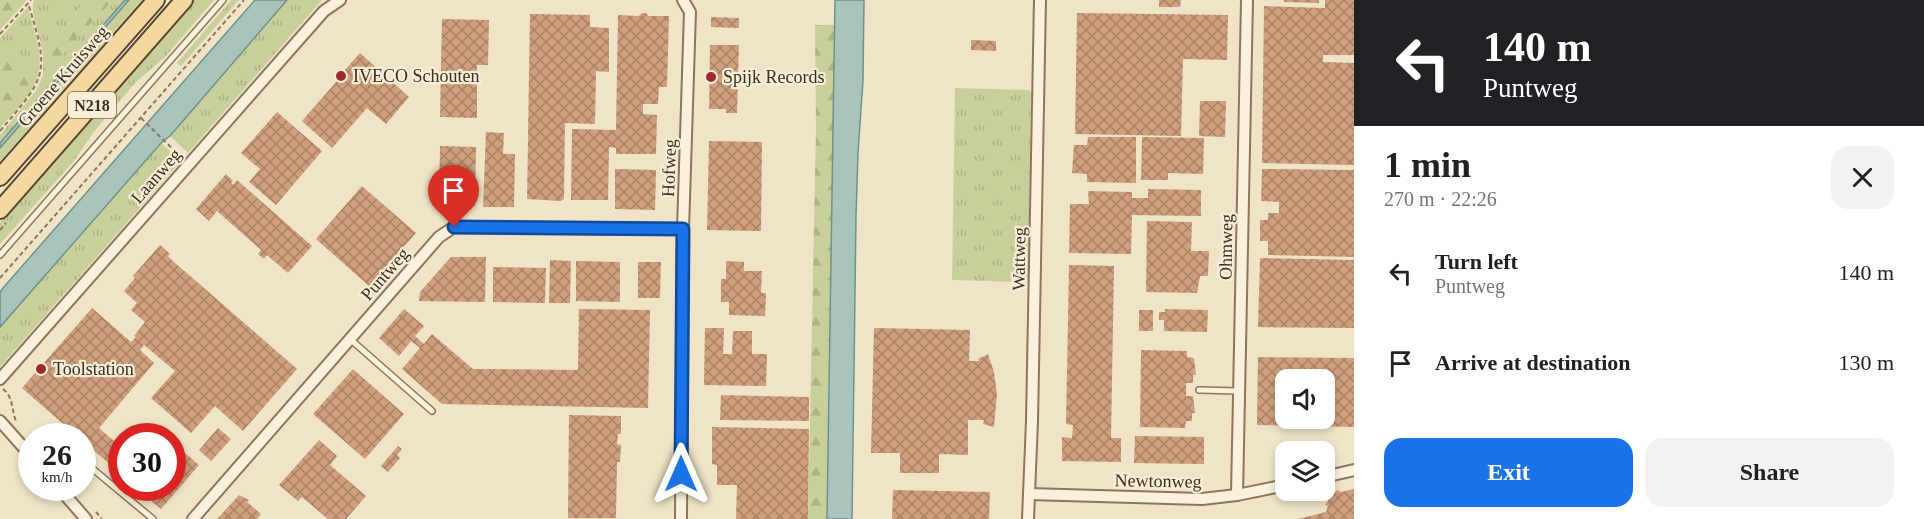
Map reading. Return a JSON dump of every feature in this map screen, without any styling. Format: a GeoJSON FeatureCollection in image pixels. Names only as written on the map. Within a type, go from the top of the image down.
{"type":"FeatureCollection","features":[{"type":"Feature","properties":{"kind":"main road","name":"Groene Kruisweg"},"geometry":{"type":"LineString","coordinates":[[0,177],[156,0]]}},
{"type":"Feature","properties":{"kind":"main road","name":"N218"},"geometry":{"type":"LineString","coordinates":[[0,210],[184,0]]}},
{"type":"Feature","properties":{"kind":"street","name":"Laanweg"},"geometry":{"type":"LineString","coordinates":[[0,379],[324,11],[340,0]]}},
{"type":"Feature","properties":{"kind":"street","name":"Hofweg"},"geometry":{"type":"LineString","coordinates":[[681,519],[683,229],[690,12],[683,0]]}},
{"type":"Feature","properties":{"kind":"street","name":"Wattweg"},"geometry":{"type":"LineString","coordinates":[[1028,519],[1040,0]]}},
{"type":"Feature","properties":{"kind":"street","name":"Ohmweg"},"geometry":{"type":"LineString","coordinates":[[1237,495],[1247,0]]}},
{"type":"Feature","properties":{"kind":"street","name":"Puntweg"},"geometry":{"type":"LineString","coordinates":[[193,519],[439,237],[454,227],[683,229]]}},
{"type":"Feature","properties":{"kind":"street"},"geometry":{"type":"LineString","coordinates":[[0,421],[18,441]]}},
{"type":"Feature","properties":{"kind":"street"},"geometry":{"type":"LineString","coordinates":[[1335,474],[1354,470]]}},
{"type":"Feature","properties":{"kind":"street","name":"Newtonweg"},"geometry":{"type":"LineString","coordinates":[[1029,494],[1202,500],[1275,487]]}},
{"type":"Feature","properties":{"kind":"street"},"geometry":{"type":"LineString","coordinates":[[70,501],[86,519]]}},
{"type":"Feature","properties":{"kind":"lane"},"geometry":{"type":"LineString","coordinates":[[0,255],[223,0]]}},
{"type":"Feature","properties":{"kind":"lane"},"geometry":{"type":"LineString","coordinates":[[350,339],[432,411]]}},
{"type":"Feature","properties":{"kind":"lane"},"geometry":{"type":"LineString","coordinates":[[1198,390],[1239,391]]}},
{"type":"Feature","properties":{"kind":"lane"},"geometry":{"type":"LineString","coordinates":[[96,472],[153,519]]}},
{"type":"Feature","properties":{"kind":"path"},"geometry":{"type":"LineString","coordinates":[[0,278],[120,139],[141,118],[173,76],[244,0]]}},
{"type":"Feature","properties":{"kind":"path"},"geometry":{"type":"LineString","coordinates":[[0,34],[30,2]]}},
{"type":"Feature","properties":{"kind":"path"},"geometry":{"type":"LineString","coordinates":[[0,132],[33,92],[40,79],[42,64],[40,41],[30,2]]}},
{"type":"Feature","properties":{"kind":"path"},"geometry":{"type":"LineString","coordinates":[[141,118],[189,164]]}},
{"type":"Feature","properties":{"kind":"path"},"geometry":{"type":"LineString","coordinates":[[0,386],[7,392],[13,403],[12,412],[16,422]]}},
{"type":"Feature","properties":{"kind":"green space"},"geometry":{"type":"Polygon","coordinates":[[[0,0],[27,0],[0,30],[0,0]]]}},
{"type":"Feature","properties":{"kind":"green space"},"geometry":{"type":"Polygon","coordinates":[[[34,0],[84,0],[74,18],[43,53],[34,17],[34,0]]]}},
{"type":"Feature","properties":{"kind":"green space"},"geometry":{"type":"Polygon","coordinates":[[[84,0],[113,0],[43,75],[43,53],[74,18],[84,0]]]}},
{"type":"Feature","properties":{"kind":"green space"},"geometry":{"type":"Polygon","coordinates":[[[113,0],[125,0],[0,143],[0,135],[35,92],[43,75],[113,0]]]}},
{"type":"Feature","properties":{"kind":"green space"},"geometry":{"type":"Polygon","coordinates":[[[129,0],[142,0],[0,161],[0,148],[129,0]]]}},
{"type":"Feature","properties":{"kind":"green space"},"geometry":{"type":"Polygon","coordinates":[[[191,0],[214,0],[165,57],[135,83],[93,133],[74,161],[0,244],[0,222],[191,0]]]}},
{"type":"Feature","properties":{"kind":"green space"},"geometry":{"type":"Polygon","coordinates":[[[231,0],[239,0],[181,66],[177,63],[231,0]]]}},
{"type":"Feature","properties":{"kind":"green space"},"geometry":{"type":"Polygon","coordinates":[[[287,0],[322,0],[188,153],[170,136],[287,0]]]}},
{"type":"Feature","properties":{"kind":"green space"},"geometry":{"type":"Polygon","coordinates":[[[28,7],[40,63],[36,83],[37,75],[7,56],[0,48],[0,38],[28,7]]]}},
{"type":"Feature","properties":{"kind":"green space"},"geometry":{"type":"Polygon","coordinates":[[[815,25],[834,25],[827,519],[808,519],[816,128],[815,25]]]}},
{"type":"Feature","properties":{"kind":"green space"},"geometry":{"type":"Polygon","coordinates":[[[0,48],[7,56],[25,60],[34,67],[37,76],[27,97],[0,128],[0,48]]]}},
{"type":"Feature","properties":{"kind":"green space"},"geometry":{"type":"Polygon","coordinates":[[[955,88],[1029,90],[1031,93],[1028,280],[1022,282],[952,280],[955,88]]]}},
{"type":"Feature","properties":{"kind":"green space"},"geometry":{"type":"Polygon","coordinates":[[[161,143],[181,161],[0,367],[0,327],[161,143]]]}},
{"type":"Feature","properties":{"kind":"water"},"geometry":{"type":"Polygon","coordinates":[[[125,0],[129,0],[0,148],[0,143],[125,0]]]}},
{"type":"Feature","properties":{"kind":"water"},"geometry":{"type":"Polygon","coordinates":[[[255,0],[287,0],[0,327],[0,292],[3,288],[255,0]]]}},
{"type":"Feature","properties":{"kind":"water"},"geometry":{"type":"Polygon","coordinates":[[[835,0],[864,0],[863,80],[856,216],[852,519],[827,519],[835,0]]]}},
{"type":"Feature","properties":{"kind":"building"},"geometry":{"type":"Polygon","coordinates":[[[1159,0],[1181,0],[1180,7],[1159,7],[1159,0]]]}},
{"type":"Feature","properties":{"kind":"building"},"geometry":{"type":"Polygon","coordinates":[[[1284,0],[1319,0],[1319,3],[1284,2],[1284,0]]]}},
{"type":"Feature","properties":{"kind":"building"},"geometry":{"type":"Polygon","coordinates":[[[1325,0],[1354,0],[1354,55],[1323,55],[1323,62],[1354,63],[1354,165],[1262,163],[1264,6],[1325,8],[1325,0]]]}},
{"type":"Feature","properties":{"kind":"building"},"geometry":{"type":"Polygon","coordinates":[[[642,13],[649,16],[669,16],[667,87],[659,87],[658,104],[643,104],[643,114],[657,115],[656,154],[616,154],[616,148],[609,147],[608,200],[571,200],[572,129],[616,130],[618,15],[639,16],[642,13]]]}},
{"type":"Feature","properties":{"kind":"building"},"geometry":{"type":"Polygon","coordinates":[[[1077,13],[1228,15],[1227,60],[1183,59],[1181,136],[1075,134],[1077,13]]]}},
{"type":"Feature","properties":{"kind":"building"},"geometry":{"type":"Polygon","coordinates":[[[530,14],[590,15],[590,27],[609,28],[609,72],[596,71],[595,124],[565,123],[564,199],[560,201],[527,199],[530,14]]]}},
{"type":"Feature","properties":{"kind":"building"},"geometry":{"type":"Polygon","coordinates":[[[711,17],[739,18],[739,28],[711,27],[711,17]]]}},
{"type":"Feature","properties":{"kind":"building"},"geometry":{"type":"Polygon","coordinates":[[[442,19],[489,20],[488,65],[477,65],[477,118],[440,117],[442,19]]]}},
{"type":"Feature","properties":{"kind":"building"},"geometry":{"type":"Polygon","coordinates":[[[971,40],[996,41],[996,51],[971,50],[971,40]]]}},
{"type":"Feature","properties":{"kind":"building"},"geometry":{"type":"Polygon","coordinates":[[[710,45],[739,45],[737,113],[726,113],[726,109],[709,109],[710,45]]]}},
{"type":"Feature","properties":{"kind":"building"},"geometry":{"type":"Polygon","coordinates":[[[360,53],[409,97],[386,124],[367,108],[332,148],[302,121],[337,81],[337,74],[343,72],[360,53]]]}},
{"type":"Feature","properties":{"kind":"building"},"geometry":{"type":"Polygon","coordinates":[[[1200,101],[1226,101],[1225,137],[1199,136],[1200,101]]]}},
{"type":"Feature","properties":{"kind":"building"},"geometry":{"type":"Polygon","coordinates":[[[277,112],[322,151],[276,205],[249,182],[260,169],[241,153],[277,112]]]}},
{"type":"Feature","properties":{"kind":"building"},"geometry":{"type":"Polygon","coordinates":[[[486,132],[504,133],[503,154],[515,154],[514,207],[483,207],[486,132]]]}},
{"type":"Feature","properties":{"kind":"building"},"geometry":{"type":"Polygon","coordinates":[[[1088,137],[1136,137],[1136,183],[1087,182],[1087,174],[1072,173],[1074,145],[1087,145],[1088,137]]]}},
{"type":"Feature","properties":{"kind":"building"},"geometry":{"type":"Polygon","coordinates":[[[1142,137],[1204,138],[1203,174],[1168,173],[1168,180],[1141,180],[1142,137]]]}},
{"type":"Feature","properties":{"kind":"building"},"geometry":{"type":"Polygon","coordinates":[[[709,141],[762,142],[761,231],[707,230],[709,141]]]}},
{"type":"Feature","properties":{"kind":"building"},"geometry":{"type":"Polygon","coordinates":[[[440,146],[476,147],[475,206],[439,206],[440,146]]]}},
{"type":"Feature","properties":{"kind":"building"},"geometry":{"type":"Polygon","coordinates":[[[615,169],[656,170],[655,210],[615,209],[615,169]]]}},
{"type":"Feature","properties":{"kind":"building"},"geometry":{"type":"Polygon","coordinates":[[[1262,169],[1354,170],[1354,257],[1268,255],[1268,241],[1260,241],[1260,220],[1268,220],[1268,213],[1279,213],[1279,202],[1261,201],[1262,169]]]}},
{"type":"Feature","properties":{"kind":"building"},"geometry":{"type":"Polygon","coordinates":[[[226,174],[233,181],[231,183],[233,185],[237,180],[312,246],[288,273],[267,255],[264,259],[258,254],[261,250],[217,211],[209,221],[196,209],[226,174]]]}},
{"type":"Feature","properties":{"kind":"building"},"geometry":{"type":"Polygon","coordinates":[[[362,186],[416,233],[369,286],[316,239],[362,186]]]}},
{"type":"Feature","properties":{"kind":"building"},"geometry":{"type":"Polygon","coordinates":[[[1148,189],[1201,190],[1201,216],[1132,215],[1131,254],[1069,253],[1070,204],[1089,204],[1088,191],[1132,192],[1132,198],[1148,198],[1148,189]]]}},
{"type":"Feature","properties":{"kind":"building"},"geometry":{"type":"Polygon","coordinates":[[[1147,221],[1192,222],[1191,251],[1209,251],[1208,276],[1200,276],[1197,293],[1146,292],[1147,221]]]}},
{"type":"Feature","properties":{"kind":"building"},"geometry":{"type":"Polygon","coordinates":[[[160,245],[170,254],[168,256],[174,262],[297,369],[243,431],[215,406],[191,433],[186,429],[186,423],[180,423],[151,398],[175,371],[144,345],[140,350],[154,363],[99,428],[108,436],[108,462],[96,453],[96,423],[62,423],[22,388],[92,308],[131,342],[136,337],[134,336],[145,322],[131,310],[137,303],[124,291],[135,278],[133,276],[160,245]]]}},
{"type":"Feature","properties":{"kind":"building"},"geometry":{"type":"Polygon","coordinates":[[[451,257],[486,257],[485,302],[419,301],[420,292],[451,257]]]}},
{"type":"Feature","properties":{"kind":"building"},"geometry":{"type":"Polygon","coordinates":[[[1260,258],[1354,260],[1354,328],[1258,327],[1260,258]]]}},
{"type":"Feature","properties":{"kind":"building"},"geometry":{"type":"Polygon","coordinates":[[[550,260],[571,261],[570,303],[549,303],[550,260]]]}},
{"type":"Feature","properties":{"kind":"building"},"geometry":{"type":"Polygon","coordinates":[[[576,261],[620,262],[620,302],[576,301],[576,261]]]}},
{"type":"Feature","properties":{"kind":"building"},"geometry":{"type":"Polygon","coordinates":[[[726,261],[744,262],[744,271],[762,271],[761,293],[766,293],[765,316],[729,315],[729,302],[721,302],[721,279],[726,279],[726,261]]]}},
{"type":"Feature","properties":{"kind":"building"},"geometry":{"type":"Polygon","coordinates":[[[638,262],[661,262],[660,298],[638,298],[638,262]]]}},
{"type":"Feature","properties":{"kind":"building"},"geometry":{"type":"Polygon","coordinates":[[[1069,265],[1114,266],[1111,438],[1121,438],[1121,462],[1062,461],[1062,437],[1072,438],[1073,425],[1066,424],[1069,265]]]}},
{"type":"Feature","properties":{"kind":"building"},"geometry":{"type":"Polygon","coordinates":[[[493,267],[546,268],[545,303],[493,302],[493,267]]]}},
{"type":"Feature","properties":{"kind":"building"},"geometry":{"type":"Polygon","coordinates":[[[404,309],[424,326],[415,336],[424,344],[432,334],[473,369],[578,370],[579,309],[650,310],[648,408],[442,404],[402,369],[420,348],[411,341],[399,356],[379,338],[404,309]]]}},
{"type":"Feature","properties":{"kind":"building"},"geometry":{"type":"Polygon","coordinates":[[[1165,309],[1208,310],[1207,332],[1164,331],[1164,320],[1159,320],[1159,312],[1165,312],[1165,309]]]}},
{"type":"Feature","properties":{"kind":"building"},"geometry":{"type":"Polygon","coordinates":[[[1139,310],[1153,310],[1153,331],[1139,331],[1139,310]]]}},
{"type":"Feature","properties":{"kind":"building"},"geometry":{"type":"Polygon","coordinates":[[[705,328],[724,328],[723,354],[732,354],[733,331],[752,331],[752,354],[767,354],[766,386],[704,385],[705,328]]]}},
{"type":"Feature","properties":{"kind":"building"},"geometry":{"type":"Polygon","coordinates":[[[874,328],[970,330],[969,361],[979,361],[978,359],[988,354],[994,372],[997,394],[994,427],[983,424],[984,420],[968,420],[968,455],[939,454],[939,473],[900,473],[900,453],[871,453],[874,328]]]}},
{"type":"Feature","properties":{"kind":"building"},"geometry":{"type":"Polygon","coordinates":[[[1141,350],[1187,351],[1187,357],[1194,358],[1196,375],[1193,375],[1193,383],[1186,383],[1186,396],[1193,396],[1195,413],[1192,413],[1192,421],[1186,421],[1185,428],[1140,427],[1141,350]]]}},
{"type":"Feature","properties":{"kind":"building"},"geometry":{"type":"Polygon","coordinates":[[[1258,357],[1354,358],[1354,427],[1335,427],[1335,369],[1275,369],[1275,425],[1257,425],[1258,357]]]}},
{"type":"Feature","properties":{"kind":"building"},"geometry":{"type":"Polygon","coordinates":[[[353,369],[404,414],[365,459],[313,414],[353,369]]]}},
{"type":"Feature","properties":{"kind":"building"},"geometry":{"type":"Polygon","coordinates":[[[721,395],[809,397],[809,421],[720,420],[721,395]]]}},
{"type":"Feature","properties":{"kind":"building"},"geometry":{"type":"Polygon","coordinates":[[[569,415],[621,416],[621,434],[618,434],[617,444],[621,445],[620,462],[617,462],[616,518],[568,518],[569,415]]]}},
{"type":"Feature","properties":{"kind":"building"},"geometry":{"type":"Polygon","coordinates":[[[712,427],[809,429],[808,519],[736,519],[737,485],[717,485],[717,465],[712,464],[712,427]]]}},
{"type":"Feature","properties":{"kind":"building"},"geometry":{"type":"Polygon","coordinates":[[[218,428],[231,439],[211,461],[199,450],[218,428]]]}},
{"type":"Feature","properties":{"kind":"building"},"geometry":{"type":"Polygon","coordinates":[[[1135,436],[1204,437],[1204,464],[1134,463],[1135,436]]]}},
{"type":"Feature","properties":{"kind":"building"},"geometry":{"type":"Polygon","coordinates":[[[319,440],[337,456],[330,465],[366,496],[346,519],[328,519],[302,497],[298,501],[279,485],[319,440]]]}},
{"type":"Feature","properties":{"kind":"building"},"geometry":{"type":"Polygon","coordinates":[[[398,446],[402,449],[397,455],[400,458],[388,472],[381,466],[398,446]]]}},
{"type":"Feature","properties":{"kind":"building"},"geometry":{"type":"Polygon","coordinates":[[[186,454],[199,465],[186,480],[186,454]]]}},
{"type":"Feature","properties":{"kind":"building"},"geometry":{"type":"Polygon","coordinates":[[[1354,489],[1354,519],[1298,519],[1326,512],[1328,506],[1325,505],[1328,501],[1335,501],[1335,492],[1338,490],[1341,492],[1354,489]]]}},
{"type":"Feature","properties":{"kind":"building"},"geometry":{"type":"Polygon","coordinates":[[[893,490],[990,492],[989,519],[892,519],[893,490]]]}},
{"type":"Feature","properties":{"kind":"building"},"geometry":{"type":"Polygon","coordinates":[[[239,495],[249,500],[247,502],[261,514],[257,519],[217,519],[239,495]]]}},
{"type":"Feature","properties":{"kind":"building"},"geometry":{"type":"Polygon","coordinates":[[[151,501],[168,501],[161,509],[151,501]]]}},
{"type":"Feature","properties":{"kind":"place","name":"IVECO Schouten"},"geometry":{"type":"Point","coordinates":[341,76]}},
{"type":"Feature","properties":{"kind":"place","name":"Spijk Records"},"geometry":{"type":"Point","coordinates":[711,77]}},
{"type":"Feature","properties":{"kind":"place","name":"Toolstation"},"geometry":{"type":"Point","coordinates":[41,369]}},
{"type":"Feature","properties":{"kind":"route"},"geometry":{"type":"LineString","coordinates":[[454,227],[683,229],[681,474]]}}]}
